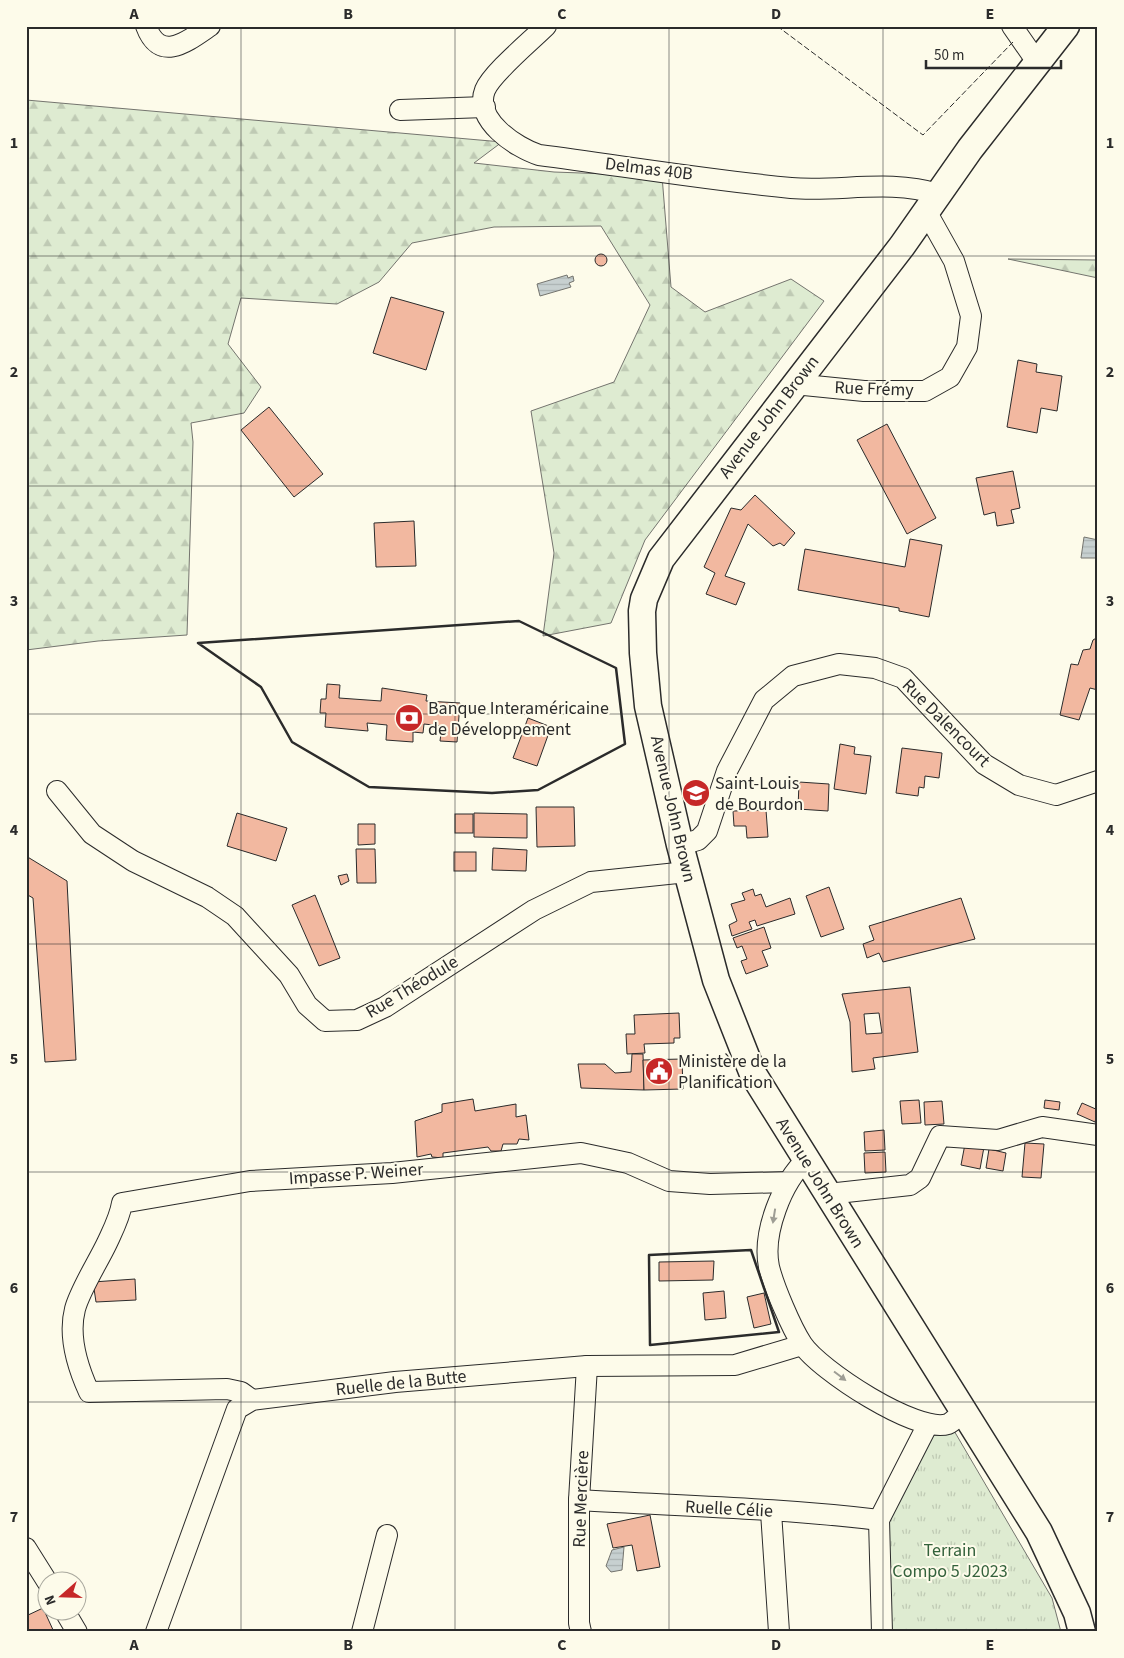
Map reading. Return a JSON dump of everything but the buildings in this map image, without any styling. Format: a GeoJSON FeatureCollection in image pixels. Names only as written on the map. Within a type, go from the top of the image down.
{"type":"FeatureCollection","features":[{"type":"Feature","properties":{"kind":"main road","name":"Avenue John Brown"},"geometry":{"type":"LineString","coordinates":[[1066,26],[932,202],[902,246],[661,559],[644,600],[642,624],[648,706],[680,845],[716,980],[753,1074],[1039,1532],[1078,1613],[1082,1632]]}},
{"type":"Feature","properties":{"kind":"street"},"geometry":{"type":"LineString","coordinates":[[146,26],[150,37],[161,46],[176,48],[210,26]]}},
{"type":"Feature","properties":{"kind":"street"},"geometry":{"type":"LineString","coordinates":[[400,110],[485,107],[485,91],[493,79],[546,26]]}},
{"type":"Feature","properties":{"kind":"street"},"geometry":{"type":"LineString","coordinates":[[1012,26],[1037,62]]}},
{"type":"Feature","properties":{"kind":"street","name":"Delmas 40B"},"geometry":{"type":"LineString","coordinates":[[485,107],[493,124],[502,134],[521,149],[539,155],[793,188],[875,186],[921,188],[932,202]]}},
{"type":"Feature","properties":{"kind":"street","name":"Rue Frémy"},"geometry":{"type":"LineString","coordinates":[[794,384],[864,391],[925,391],[950,377],[968,347],[971,316],[932,202]]}},
{"type":"Feature","properties":{"kind":"street","name":"Rue Dalencourt"},"geometry":{"type":"LineString","coordinates":[[680,845],[698,840],[707,831],[727,771],[764,700],[793,676],[839,664],[875,668],[903,678],[984,764],[1019,785],[1056,795],[1098,782]]}},
{"type":"Feature","properties":{"kind":"street","name":"Rue Théodule"},"geometry":{"type":"LineString","coordinates":[[57,791],[92,834],[133,861],[207,897],[235,916],[289,975],[307,1005],[325,1021],[356,1020],[385,1007],[534,910],[591,882],[687,872]]}},
{"type":"Feature","properties":{"kind":"street"},"geometry":{"type":"LineString","coordinates":[[828,1194],[910,1185],[920,1178],[940,1136],[998,1140],[1042,1127],[1098,1135]]}},
{"type":"Feature","properties":{"kind":"street","name":"Impasse P. Weiner"},"geometry":{"type":"LineString","coordinates":[[252,1400],[241,1392],[227,1389],[89,1392],[81,1376],[75,1345],[73,1325],[75,1308],[111,1233],[122,1203],[250,1181],[392,1173],[581,1153],[628,1163],[669,1181],[710,1184],[788,1182]]}},
{"type":"Feature","properties":{"kind":"street"},"geometry":{"type":"LineString","coordinates":[[807,1160],[788,1182],[776,1205],[769,1244],[769,1266],[786,1311],[802,1345],[858,1389],[900,1415],[928,1424],[949,1424],[963,1412]]}},
{"type":"Feature","properties":{"kind":"street","name":"Ruelle de la Butte"},"geometry":{"type":"LineString","coordinates":[[252,1400],[395,1382],[587,1366],[735,1365],[802,1345]]}},
{"type":"Feature","properties":{"kind":"street","name":"Rue Mercière"},"geometry":{"type":"LineString","coordinates":[[581,1632],[579,1623],[579,1500],[587,1366]]}},
{"type":"Feature","properties":{"kind":"street"},"geometry":{"type":"LineString","coordinates":[[156,1632],[237,1409],[252,1400]]}},
{"type":"Feature","properties":{"kind":"street"},"geometry":{"type":"LineString","coordinates":[[882,1632],[879,1520],[928,1424]]}},
{"type":"Feature","properties":{"kind":"street","name":"Ruelle Célie"},"geometry":{"type":"LineString","coordinates":[[579,1500],[771,1512],[810,1512],[879,1520]]}},
{"type":"Feature","properties":{"kind":"street"},"geometry":{"type":"LineString","coordinates":[[771,1512],[779,1632]]}},
{"type":"Feature","properties":{"kind":"street"},"geometry":{"type":"LineString","coordinates":[[362,1632],[387,1535]]}},
{"type":"Feature","properties":{"kind":"street"},"geometry":{"type":"LineString","coordinates":[[26,1548],[40,1570]]}},
{"type":"Feature","properties":{"kind":"street"},"geometry":{"type":"LineString","coordinates":[[70,1620],[77,1632]]}},
{"type":"Feature","properties":{"kind":"green space"},"geometry":{"type":"Polygon","coordinates":[[[26,100],[502,142],[474,163],[554,172],[662,176],[671,287],[705,312],[791,279],[824,301],[645,540],[611,623],[543,636],[554,553],[531,411],[614,382],[650,305],[601,226],[494,227],[412,243],[379,282],[337,304],[241,298],[228,344],[261,387],[244,413],[191,423],[193,442],[187,635],[98,641],[26,650],[26,100]]]}},
{"type":"Feature","properties":{"kind":"green space"},"geometry":{"type":"Polygon","coordinates":[[[1008,259],[1098,260],[1098,278],[1008,259]]]}},
{"type":"Feature","properties":{"kind":"green space","name":"Terrain Compo 5 J2023"},"geometry":{"type":"Polygon","coordinates":[[[953,1429],[1052,1598],[1061,1632],[883,1632],[879,1520],[919,1435],[953,1429]]]}},
{"type":"Feature","properties":{"kind":"shaded area"},"geometry":{"type":"Polygon","coordinates":[[[567,275],[568,278],[573,276],[574,281],[569,283],[571,287],[540,296],[537,284],[567,275]]]}},
{"type":"Feature","properties":{"kind":"shaded area"},"geometry":{"type":"Polygon","coordinates":[[[1084,537],[1098,540],[1096,558],[1081,558],[1084,537]]]}},
{"type":"Feature","properties":{"kind":"shaded area"},"geometry":{"type":"Polygon","coordinates":[[[624,1547],[622,1570],[611,1572],[606,1566],[612,1550],[624,1547]]]}},
{"type":"Feature","properties":{"kind":"fence"},"geometry":{"type":"LineString","coordinates":[[777,26],[923,135],[1013,42]]}},
{"type":"Feature","properties":{"kind":"wall"},"geometry":{"type":"LineString","coordinates":[[519,621],[616,668],[625,744],[538,790],[492,793],[369,787],[292,742],[261,687],[198,643],[519,621]]}},
{"type":"Feature","properties":{"kind":"wall"},"geometry":{"type":"LineString","coordinates":[[751,1250],[779,1332],[650,1345],[649,1255],[751,1250]]}},
{"type":"Feature","properties":{"kind":"place","name":"Banque Interaméricaine de Développement"},"geometry":{"type":"Point","coordinates":[409,718]}},
{"type":"Feature","properties":{"kind":"place","name":"Saint-Louis de Bourdon"},"geometry":{"type":"Point","coordinates":[696,793]}},
{"type":"Feature","properties":{"kind":"place","name":"Ministère de la Planification"},"geometry":{"type":"Point","coordinates":[659,1071]}}]}
